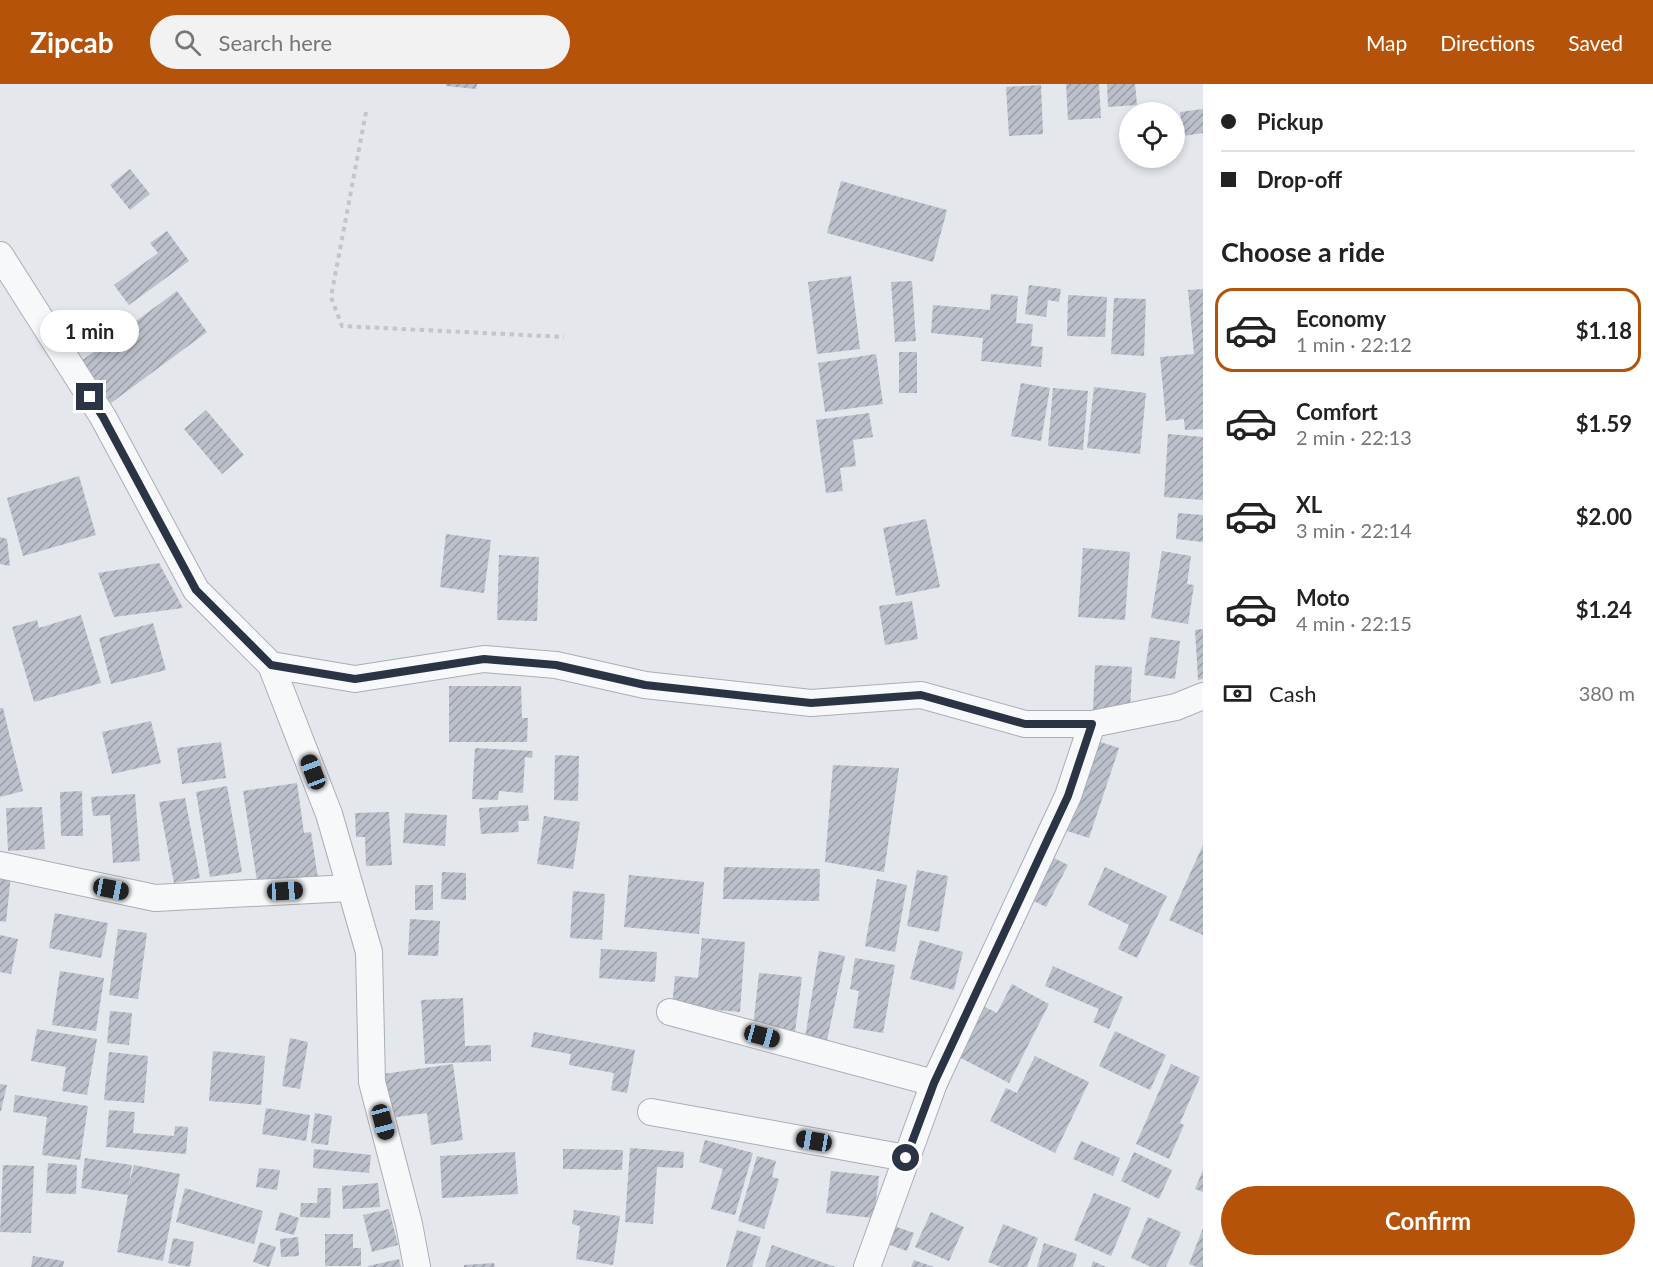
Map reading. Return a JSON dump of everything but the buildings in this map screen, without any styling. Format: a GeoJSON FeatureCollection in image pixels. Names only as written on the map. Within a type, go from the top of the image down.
{"type":"FeatureCollection","features":[{"type":"Feature","properties":{"kind":"street"},"geometry":{"type":"LineString","coordinates":[[0,255],[103,417],[196,590],[271,665],[329,814],[369,952],[372,1082],[409,1224],[417,1267]]}},
{"type":"Feature","properties":{"kind":"street"},"geometry":{"type":"LineString","coordinates":[[271,665],[355,679],[484,659],[556,665],[645,685],[811,703],[921,695],[1025,724],[1092,724],[1176,707],[1203,696]]}},
{"type":"Feature","properties":{"kind":"street"},"geometry":{"type":"LineString","coordinates":[[867,1267],[934,1083],[1068,796],[1092,724]]}},
{"type":"Feature","properties":{"kind":"street"},"geometry":{"type":"LineString","coordinates":[[0,866],[155,898],[350,888]]}},
{"type":"Feature","properties":{"kind":"street"},"geometry":{"type":"LineString","coordinates":[[670,1012],[934,1083]]}},
{"type":"Feature","properties":{"kind":"street"},"geometry":{"type":"LineString","coordinates":[[651,1112],[906,1158]]}},
{"type":"Feature","properties":{"kind":"path"},"geometry":{"type":"LineString","coordinates":[[366,112],[331,297],[342,326],[564,337]]}},
{"type":"Feature","properties":{"kind":"route"},"geometry":{"type":"LineString","coordinates":[[90,397],[196,590],[271,665],[355,679],[484,659],[556,665],[645,685],[811,703],[921,695],[996,718],[1025,724],[1092,724],[1068,796],[934,1083],[906,1158]]}}]}
